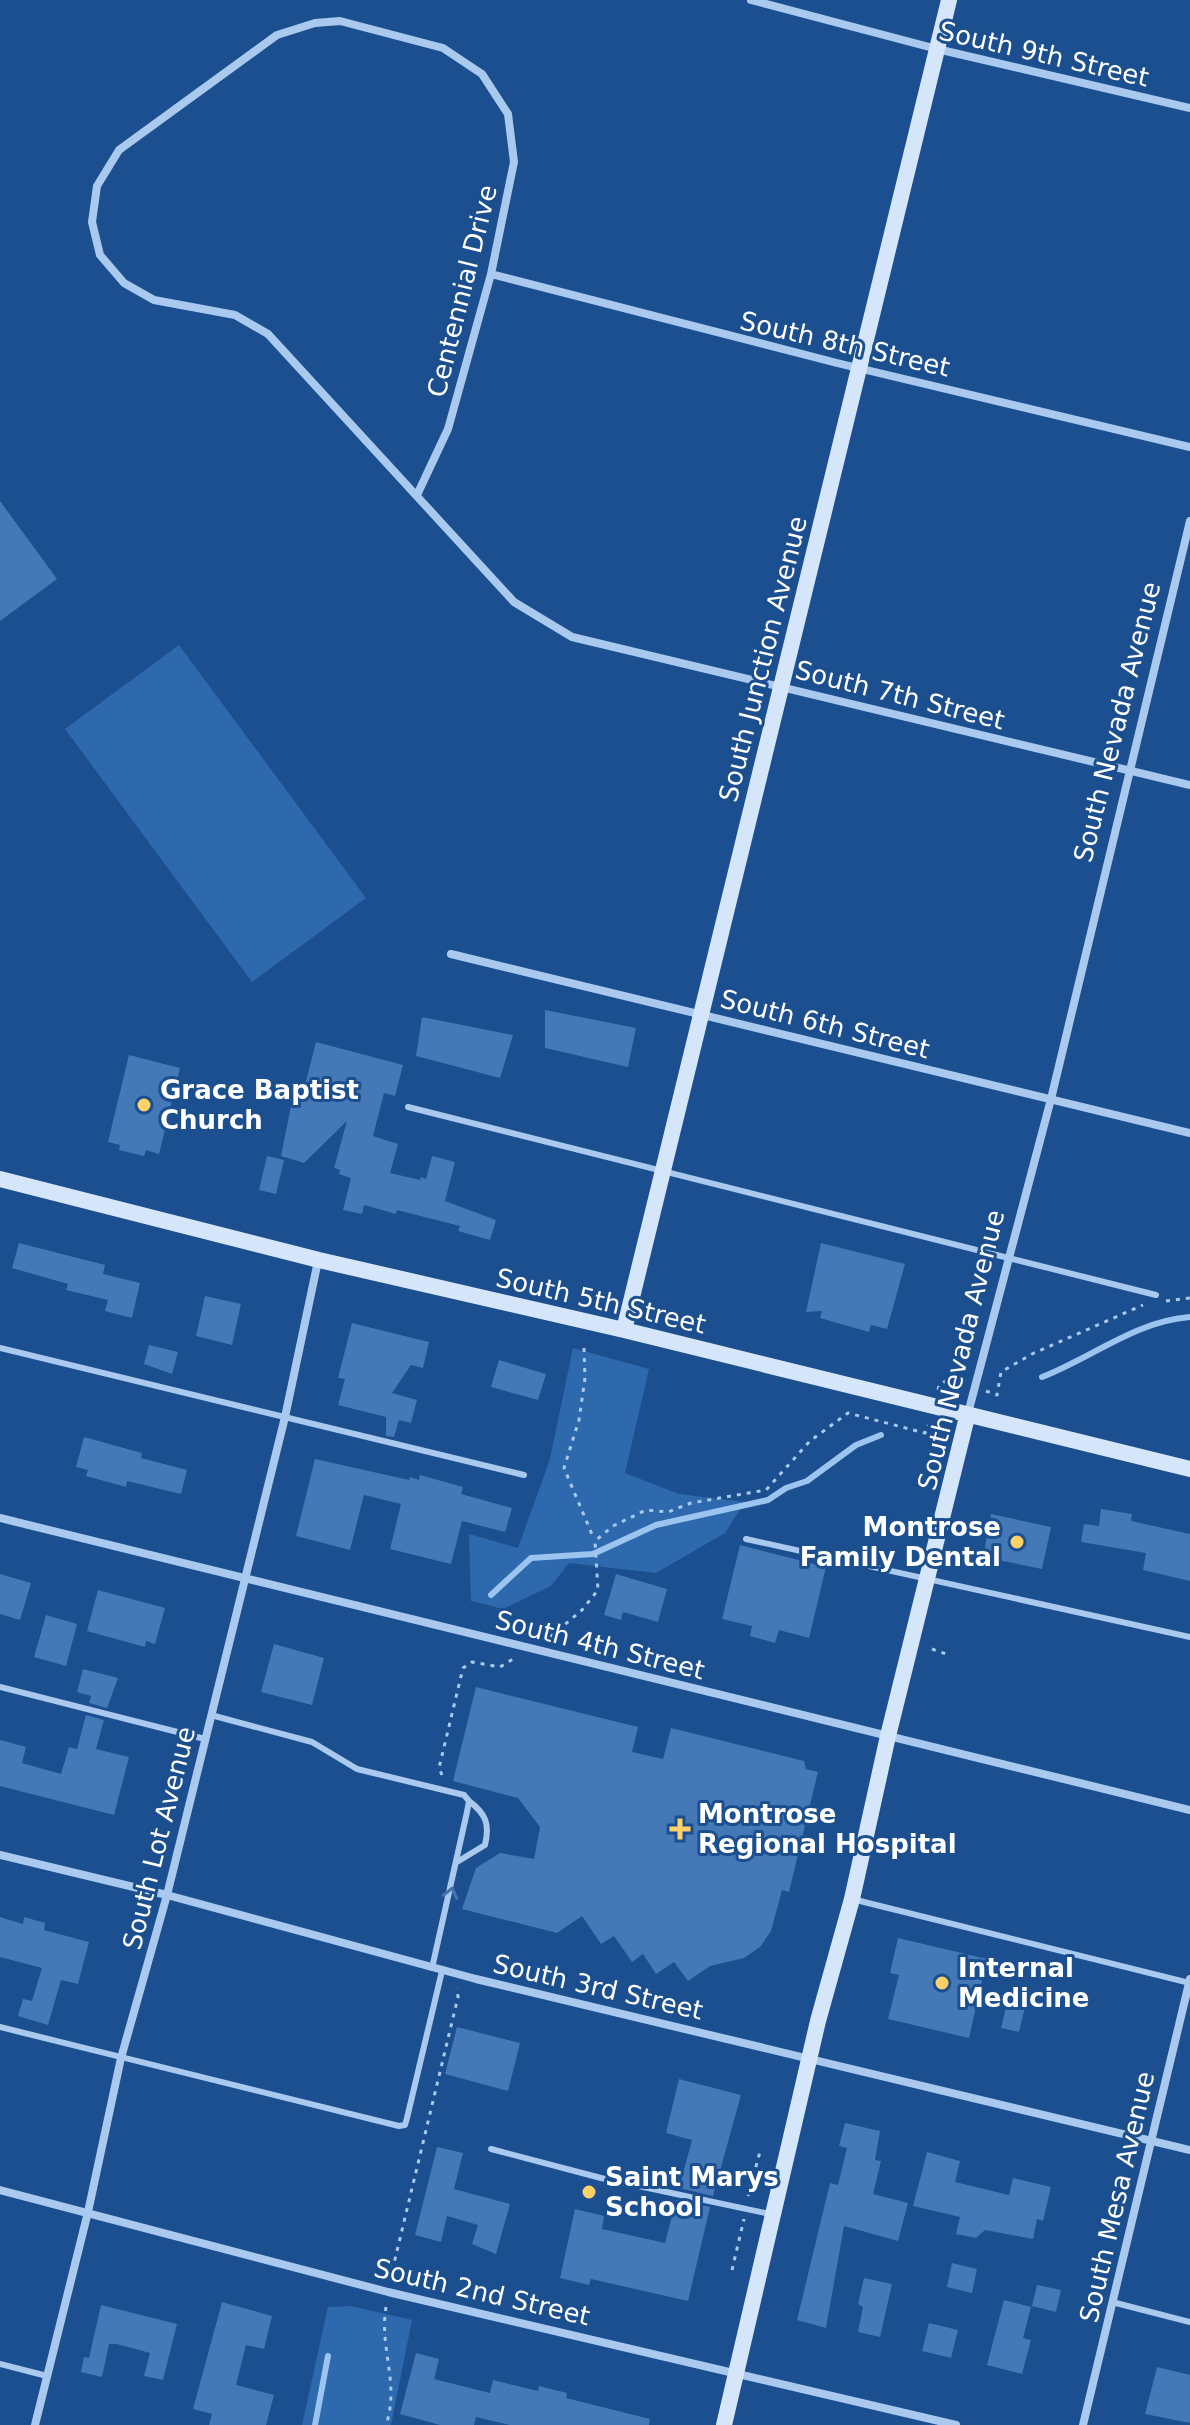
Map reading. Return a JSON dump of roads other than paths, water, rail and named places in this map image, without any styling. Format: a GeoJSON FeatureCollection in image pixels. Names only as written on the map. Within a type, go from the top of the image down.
{"type":"FeatureCollection","features":[{"type":"Feature","properties":{"kind":"street","name":"South 9th Street"},"geometry":{"type":"LineString","coordinates":[[751,0],[937,49],[1190,108]]}},
{"type":"Feature","properties":{"kind":"street","name":"South Junction Avenue"},"geometry":{"type":"LineString","coordinates":[[624,1330],[949,0]]}},
{"type":"Feature","properties":{"kind":"street","name":"Centennial Drive"},"geometry":{"type":"LineString","coordinates":[[340,21],[443,48],[482,74],[508,114],[514,162],[491,274],[448,429],[417,495],[268,334],[235,315],[154,300],[124,283],[100,255],[92,222],[97,186],[119,150],[277,35],[315,23],[340,21]]}},
{"type":"Feature","properties":{"kind":"street","name":"South 8th Street"},"geometry":{"type":"LineString","coordinates":[[491,274],[859,368],[1190,447]]}},
{"type":"Feature","properties":{"kind":"street","name":"South 7th Street"},"geometry":{"type":"LineString","coordinates":[[417,495],[514,602],[572,637],[1190,785]]}},
{"type":"Feature","properties":{"kind":"street","name":"South Nevada Avenue"},"geometry":{"type":"LineString","coordinates":[[724,2425],[809,2057],[852,1899],[888,1736],[967,1417],[1051,1099],[1190,521]]}},
{"type":"Feature","properties":{"kind":"street","name":"South 6th Street"},"geometry":{"type":"LineString","coordinates":[[451,954],[1190,1133]]}},
{"type":"Feature","properties":{"kind":"street","name":"South 5th Street"},"geometry":{"type":"LineString","coordinates":[[0,1179],[319,1260],[624,1330],[967,1417],[1190,1469]]}},
{"type":"Feature","properties":{"kind":"street","name":"South Lot Avenue"},"geometry":{"type":"LineString","coordinates":[[35,2425],[88,2212],[121,2058],[167,1895],[285,1417],[319,1260]]}},
{"type":"Feature","properties":{"kind":"street","name":"South 4th Street"},"geometry":{"type":"LineString","coordinates":[[0,1518],[1190,1810]]}},
{"type":"Feature","properties":{"kind":"street","name":"South 3rd Street"},"geometry":{"type":"LineString","coordinates":[[0,1855],[167,1895],[442,1971],[1190,2150]]}},
{"type":"Feature","properties":{"kind":"street","name":"South Mesa Avenue"},"geometry":{"type":"LineString","coordinates":[[1083,2425],[1190,1982]]}},
{"type":"Feature","properties":{"kind":"street","name":"South 2nd Street"},"geometry":{"type":"LineString","coordinates":[[0,2190],[388,2292],[737,2371],[956,2425]]}},
{"type":"Feature","properties":{"kind":"lane"},"geometry":{"type":"LineString","coordinates":[[408,1107],[664,1168],[1156,1295]]}},
{"type":"Feature","properties":{"kind":"lane"},"geometry":{"type":"LineString","coordinates":[[0,1348],[524,1475]]}},
{"type":"Feature","properties":{"kind":"lane"},"geometry":{"type":"LineString","coordinates":[[746,1539],[1190,1637]]}},
{"type":"Feature","properties":{"kind":"lane"},"geometry":{"type":"LineString","coordinates":[[0,1687],[205,1739]]}},
{"type":"Feature","properties":{"kind":"lane"},"geometry":{"type":"LineString","coordinates":[[211,1715],[312,1742],[357,1769],[464,1795],[487,1818],[488,1830],[485,1845],[457,1862]]}},
{"type":"Feature","properties":{"kind":"lane"},"geometry":{"type":"LineString","coordinates":[[432,1968],[469,1801]]}},
{"type":"Feature","properties":{"kind":"lane"},"geometry":{"type":"LineString","coordinates":[[852,1899],[1190,1982]]}},
{"type":"Feature","properties":{"kind":"lane"},"geometry":{"type":"LineString","coordinates":[[0,2027],[405,2125],[442,1971]]}},
{"type":"Feature","properties":{"kind":"lane"},"geometry":{"type":"LineString","coordinates":[[491,2149],[773,2215]]}},
{"type":"Feature","properties":{"kind":"lane"},"geometry":{"type":"LineString","coordinates":[[1112,2302],[1190,2322]]}},
{"type":"Feature","properties":{"kind":"lane"},"geometry":{"type":"LineString","coordinates":[[0,2364],[47,2376]]}},
{"type":"Feature","properties":{"kind":"waterway"},"geometry":{"type":"LineString","coordinates":[[1042,1377],[1151,1325],[1190,1317]]}},
{"type":"Feature","properties":{"kind":"waterway"},"geometry":{"type":"LineString","coordinates":[[491,1595],[531,1558],[593,1554],[656,1525],[768,1500],[786,1488],[807,1481],[856,1445],[881,1435]]}},
{"type":"Feature","properties":{"kind":"waterway"},"geometry":{"type":"LineString","coordinates":[[315,2425],[328,2356]]}},
{"type":"Feature","properties":{"kind":"place","name":"Grace Baptist Church"},"geometry":{"type":"Point","coordinates":[144,1105]}},
{"type":"Feature","properties":{"kind":"place","name":"Montrose Family Dental"},"geometry":{"type":"Point","coordinates":[1017,1542]}},
{"type":"Feature","properties":{"kind":"place","name":"Montrose Regional Hospital"},"geometry":{"type":"Point","coordinates":[680,1829]}},
{"type":"Feature","properties":{"kind":"place","name":"Internal Medicine"},"geometry":{"type":"Point","coordinates":[942,1983]}},
{"type":"Feature","properties":{"kind":"place","name":"Saint Marys School"},"geometry":{"type":"Point","coordinates":[589,2192]}}]}
